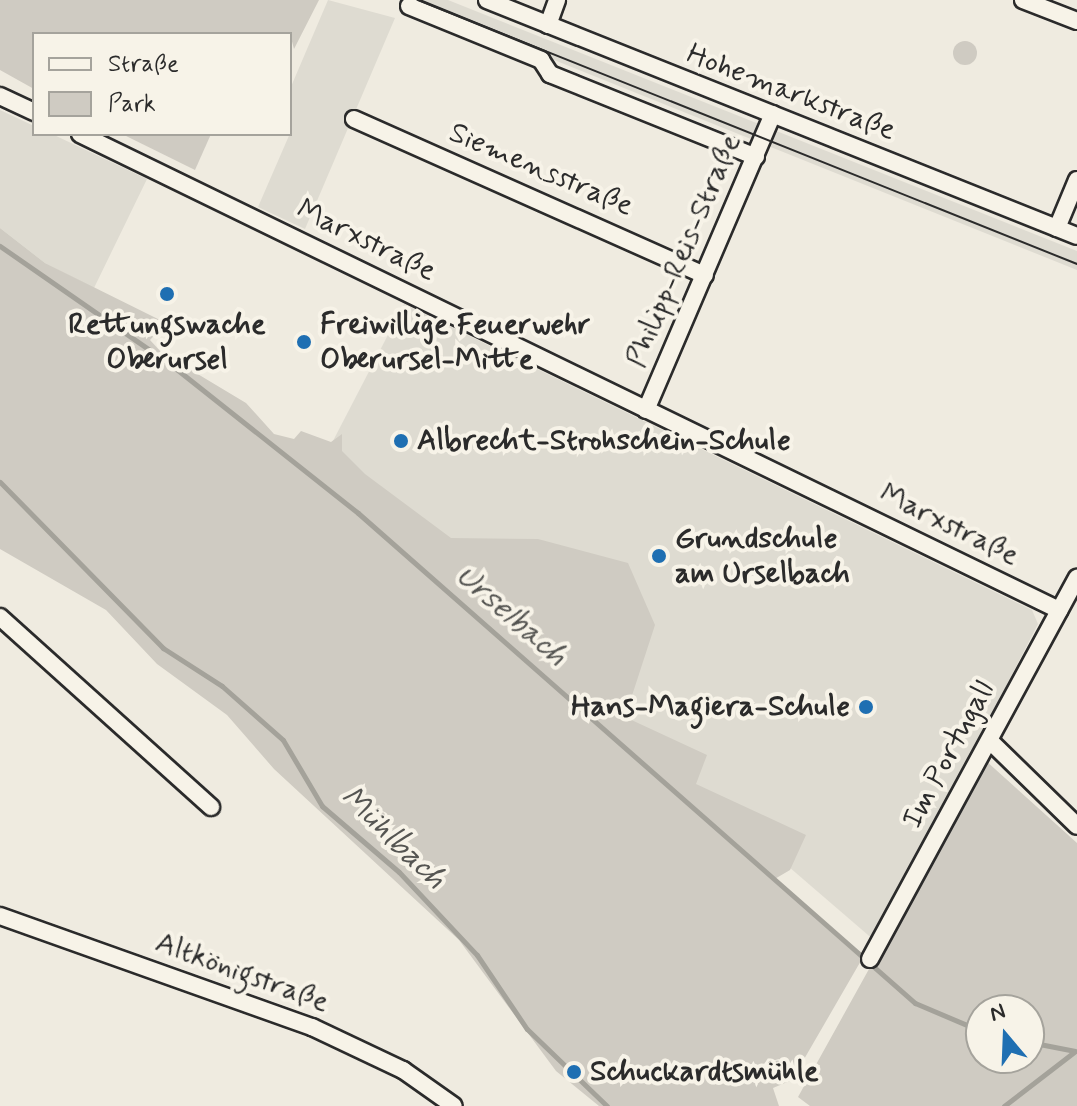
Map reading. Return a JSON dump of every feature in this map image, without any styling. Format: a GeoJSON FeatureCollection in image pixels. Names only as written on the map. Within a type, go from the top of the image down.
{"type":"FeatureCollection","features":[{"type":"Feature","properties":{"kind":"street","name":"Hohemarkstraße"},"geometry":{"type":"LineString","coordinates":[[487,0],[1077,236]]}},
{"type":"Feature","properties":{"kind":"street"},"geometry":{"type":"LineString","coordinates":[[548,25],[557,0]]}},
{"type":"Feature","properties":{"kind":"street"},"geometry":{"type":"LineString","coordinates":[[1031,2],[1077,21]]}},
{"type":"Feature","properties":{"kind":"street"},"geometry":{"type":"LineString","coordinates":[[409,6],[541,60],[550,74],[756,157]]}},
{"type":"Feature","properties":{"kind":"street"},"geometry":{"type":"LineString","coordinates":[[0,96],[32,111]]}},
{"type":"Feature","properties":{"kind":"street","name":"Philipp-Reis-Straße"},"geometry":{"type":"LineString","coordinates":[[646,410],[773,114]]}},
{"type":"Feature","properties":{"kind":"street","name":"Siemensstraße"},"geometry":{"type":"LineString","coordinates":[[354,119],[705,275]]}},
{"type":"Feature","properties":{"kind":"street","name":"Marxstraße"},"geometry":{"type":"LineString","coordinates":[[84,136],[1059,610]]}},
{"type":"Feature","properties":{"kind":"street"},"geometry":{"type":"LineString","coordinates":[[1057,228],[1077,180]]}},
{"type":"Feature","properties":{"kind":"street","name":"Im Portugall"},"geometry":{"type":"LineString","coordinates":[[870,959],[979,752],[991,742],[1077,577]]}},
{"type":"Feature","properties":{"kind":"street"},"geometry":{"type":"LineString","coordinates":[[0,617],[211,807]]}},
{"type":"Feature","properties":{"kind":"street"},"geometry":{"type":"LineString","coordinates":[[991,742],[1077,826]]}},
{"type":"Feature","properties":{"kind":"street","name":"Altkönigstraße"},"geometry":{"type":"LineString","coordinates":[[0,916],[312,1027],[403,1070],[454,1106]]}},
{"type":"Feature","properties":{"kind":"shaded area"},"geometry":{"type":"Polygon","coordinates":[[[328,0],[395,18],[305,229],[258,207],[289,136],[292,136],[292,84],[328,0]]]}},
{"type":"Feature","properties":{"kind":"shaded area"},"geometry":{"type":"Polygon","coordinates":[[[405,0],[448,0],[1077,251],[1077,270],[405,0]]]}},
{"type":"Feature","properties":{"kind":"shaded area"},"geometry":{"type":"Polygon","coordinates":[[[0,110],[32,125],[32,136],[56,136],[147,179],[94,288],[45,263],[0,228],[0,110]]]}},
{"type":"Feature","properties":{"kind":"shaded area"},"geometry":{"type":"Polygon","coordinates":[[[404,304],[1032,610],[1038,624],[875,941],[321,464],[404,304]]]}},
{"type":"Feature","properties":{"kind":"green space"},"geometry":{"type":"Polygon","coordinates":[[[0,0],[319,0],[294,49],[292,32],[32,32],[32,88],[0,70],[0,0]]]}},
{"type":"Feature","properties":{"kind":"green space"},"geometry":{"type":"Polygon","coordinates":[[[965,41],[974,44],[977,53],[974,62],[965,65],[956,62],[953,53],[956,44],[965,41]]]}},
{"type":"Feature","properties":{"kind":"green space"},"geometry":{"type":"Polygon","coordinates":[[[126,136],[210,136],[195,170],[126,136]]]}},
{"type":"Feature","properties":{"kind":"green space"},"geometry":{"type":"Polygon","coordinates":[[[0,228],[45,263],[166,323],[150,340],[161,352],[246,403],[274,434],[294,439],[301,431],[331,442],[342,434],[342,451],[365,474],[451,538],[538,539],[628,563],[655,625],[625,717],[707,755],[696,784],[806,835],[790,870],[773,880],[862,959],[792,1080],[773,1088],[779,1106],[599,1106],[556,1071],[459,940],[274,769],[227,715],[157,664],[106,610],[0,549],[0,228]]]}},
{"type":"Feature","properties":{"kind":"green space"},"geometry":{"type":"Polygon","coordinates":[[[985,760],[1077,843],[1077,1106],[810,1106],[798,1097],[985,760]]]}},
{"type":"Feature","properties":{"kind":"waterway","name":"Urselbach"},"geometry":{"type":"LineString","coordinates":[[0,246],[170,364],[358,513],[915,1003],[965,1024]]}},
{"type":"Feature","properties":{"kind":"waterway","name":"Mühlbach"},"geometry":{"type":"LineString","coordinates":[[0,482],[163,648],[222,686],[283,740],[322,806],[399,872],[477,955],[527,1029],[607,1106]]}},
{"type":"Feature","properties":{"kind":"waterway","name":"Urselbach"},"geometry":{"type":"LineString","coordinates":[[1045,1045],[1075,1051]]}},
{"type":"Feature","properties":{"kind":"waterway","name":"Mühlbach"},"geometry":{"type":"LineString","coordinates":[[1004,1106],[1074,1052]]}},
{"type":"Feature","properties":{"kind":"tram line"},"geometry":{"type":"LineString","coordinates":[[418,0],[1077,264]]}},
{"type":"Feature","properties":{"kind":"place","name":"Rettungswache Oberursel"},"geometry":{"type":"Point","coordinates":[167,294]}},
{"type":"Feature","properties":{"kind":"place","name":"Freiwillige Feuerwehr Oberursel-Mitte"},"geometry":{"type":"Point","coordinates":[304,342]}},
{"type":"Feature","properties":{"kind":"place","name":"Albrecht-Strohschein-Schule"},"geometry":{"type":"Point","coordinates":[401,441]}},
{"type":"Feature","properties":{"kind":"place","name":"Grundschule am Urselbach"},"geometry":{"type":"Point","coordinates":[659,556]}},
{"type":"Feature","properties":{"kind":"place","name":"Hans-Magiera-Schule"},"geometry":{"type":"Point","coordinates":[866,707]}},
{"type":"Feature","properties":{"kind":"place","name":"Schuckardtsmühle"},"geometry":{"type":"Point","coordinates":[574,1072]}}]}
